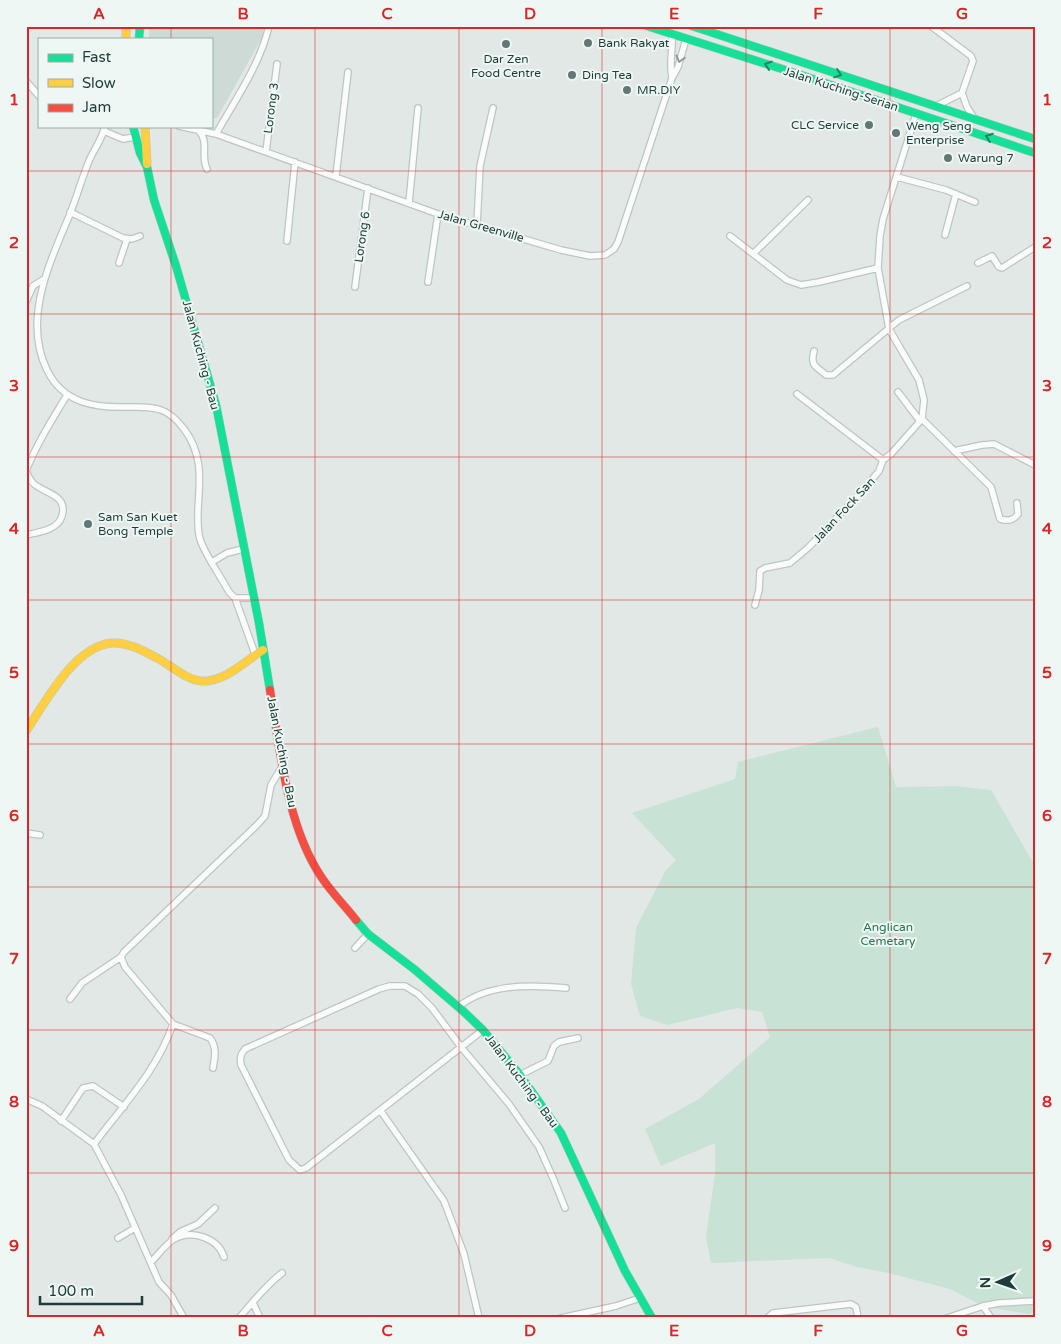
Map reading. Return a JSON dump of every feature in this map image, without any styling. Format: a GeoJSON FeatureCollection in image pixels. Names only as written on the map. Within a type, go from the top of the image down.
{"type":"FeatureCollection","features":[{"type":"Feature","properties":{"kind":"main road","name":"Jalan Kuching-Serian"},"geometry":{"type":"LineString","coordinates":[[648,26],[1035,153]]}},
{"type":"Feature","properties":{"kind":"main road","name":"Jalan Kuching-Serian"},"geometry":{"type":"LineString","coordinates":[[692,26],[1035,139]]}},
{"type":"Feature","properties":{"kind":"main road","name":"Jalan Kuching - Bau"},"geometry":{"type":"LineString","coordinates":[[133,128],[140,153],[147,167]]}},
{"type":"Feature","properties":{"kind":"main road","name":"Jalan Kuching - Bau"},"geometry":{"type":"LineString","coordinates":[[145,128],[147,167],[154,200],[176,266],[216,405],[254,598],[287,789],[297,824],[311,858],[322,878],[368,934],[414,969],[483,1030],[520,1075],[561,1133],[625,1271],[652,1318]]}},
{"type":"Feature","properties":{"kind":"main road"},"geometry":{"type":"LineString","coordinates":[[26,731],[71,667],[86,652],[104,643],[126,643],[143,649],[193,679],[204,682],[240,666],[263,650]]}},
{"type":"Feature","properties":{"kind":"street"},"geometry":{"type":"LineString","coordinates":[[216,134],[259,55],[266,40],[269,26]]}},
{"type":"Feature","properties":{"kind":"street"},"geometry":{"type":"LineString","coordinates":[[931,26],[971,56],[973,61],[962,93],[967,107],[974,118]]}},
{"type":"Feature","properties":{"kind":"street","name":"Jalan Greenville"},"geometry":{"type":"LineString","coordinates":[[672,35],[669,64],[672,78]]}},
{"type":"Feature","properties":{"kind":"street","name":"Jalan Greenville"},"geometry":{"type":"LineString","coordinates":[[188,128],[216,134],[438,214],[561,250],[590,256],[605,255],[614,250],[618,242],[672,78],[678,68],[686,39]]}},
{"type":"Feature","properties":{"kind":"street","name":"Lorong 3"},"geometry":{"type":"LineString","coordinates":[[266,152],[277,64]]}},
{"type":"Feature","properties":{"kind":"street"},"geometry":{"type":"LineString","coordinates":[[336,176],[348,72]]}},
{"type":"Feature","properties":{"kind":"street"},"geometry":{"type":"LineString","coordinates":[[27,82],[38,95]]}},
{"type":"Feature","properties":{"kind":"street"},"geometry":{"type":"LineString","coordinates":[[936,106],[962,93]]}},
{"type":"Feature","properties":{"kind":"street"},"geometry":{"type":"LineString","coordinates":[[409,203],[418,108]]}},
{"type":"Feature","properties":{"kind":"street"},"geometry":{"type":"LineString","coordinates":[[477,225],[480,166],[493,108]]}},
{"type":"Feature","properties":{"kind":"street"},"geometry":{"type":"LineString","coordinates":[[916,114],[883,219],[878,268],[889,329],[919,380],[924,400],[921,420]]}},
{"type":"Feature","properties":{"kind":"street"},"geometry":{"type":"LineString","coordinates":[[135,136],[123,139],[104,128],[90,159],[44,279],[38,312],[37,344],[41,359],[48,373],[56,385],[67,395],[84,404],[103,408],[140,407],[161,410],[172,417],[193,441],[199,469],[197,523],[200,539],[229,592],[235,598],[255,654]]}},
{"type":"Feature","properties":{"kind":"street"},"geometry":{"type":"LineString","coordinates":[[198,130],[203,135],[205,144],[204,162],[207,169]]}},
{"type":"Feature","properties":{"kind":"street"},"geometry":{"type":"LineString","coordinates":[[287,241],[295,162]]}},
{"type":"Feature","properties":{"kind":"street"},"geometry":{"type":"LineString","coordinates":[[897,177],[946,190],[975,202]]}},
{"type":"Feature","properties":{"kind":"street","name":"Lorong 6"},"geometry":{"type":"LineString","coordinates":[[355,286],[368,188]]}},
{"type":"Feature","properties":{"kind":"street"},"geometry":{"type":"LineString","coordinates":[[945,235],[956,194]]}},
{"type":"Feature","properties":{"kind":"street"},"geometry":{"type":"LineString","coordinates":[[754,253],[808,200]]}},
{"type":"Feature","properties":{"kind":"street"},"geometry":{"type":"LineString","coordinates":[[70,212],[118,236],[127,239],[140,236]]}},
{"type":"Feature","properties":{"kind":"street"},"geometry":{"type":"LineString","coordinates":[[428,282],[438,214]]}},
{"type":"Feature","properties":{"kind":"street"},"geometry":{"type":"LineString","coordinates":[[730,236],[787,280],[801,285],[878,268]]}},
{"type":"Feature","properties":{"kind":"street"},"geometry":{"type":"LineString","coordinates":[[119,263],[127,239]]}},
{"type":"Feature","properties":{"kind":"street"},"geometry":{"type":"LineString","coordinates":[[978,263],[992,256],[999,267],[1002,268],[1035,247]]}},
{"type":"Feature","properties":{"kind":"street"},"geometry":{"type":"LineString","coordinates":[[26,302],[33,286],[44,279]]}},
{"type":"Feature","properties":{"kind":"street"},"geometry":{"type":"LineString","coordinates":[[814,351],[813,364],[829,376],[899,320],[967,286]]}},
{"type":"Feature","properties":{"kind":"street"},"geometry":{"type":"LineString","coordinates":[[898,392],[921,420],[991,487],[1000,519],[1006,521],[1014,519],[1018,514],[1017,503]]}},
{"type":"Feature","properties":{"kind":"street"},"geometry":{"type":"LineString","coordinates":[[797,394],[883,460]]}},
{"type":"Feature","properties":{"kind":"street"},"geometry":{"type":"LineString","coordinates":[[26,535],[54,527],[60,522],[63,507],[61,501],[55,495],[33,483],[26,471],[38,443],[67,395]]}},
{"type":"Feature","properties":{"kind":"street","name":"Jalan Fock San"},"geometry":{"type":"LineString","coordinates":[[755,604],[759,590],[760,571],[790,562],[809,547],[880,471],[883,460],[891,454],[921,420]]}},
{"type":"Feature","properties":{"kind":"street"},"geometry":{"type":"LineString","coordinates":[[954,451],[994,444],[1035,465]]}},
{"type":"Feature","properties":{"kind":"street"},"geometry":{"type":"LineString","coordinates":[[212,562],[227,553],[243,549]]}},
{"type":"Feature","properties":{"kind":"street"},"geometry":{"type":"LineString","coordinates":[[235,598],[254,598]]}},
{"type":"Feature","properties":{"kind":"street"},"geometry":{"type":"LineString","coordinates":[[70,999],[82,983],[121,957],[265,816],[271,786],[283,765]]}},
{"type":"Feature","properties":{"kind":"street"},"geometry":{"type":"LineString","coordinates":[[26,833],[40,835]]}},
{"type":"Feature","properties":{"kind":"street"},"geometry":{"type":"LineString","coordinates":[[355,948],[368,934]]}},
{"type":"Feature","properties":{"kind":"street"},"geometry":{"type":"LineString","coordinates":[[121,957],[125,967],[173,1024],[210,1038],[214,1043],[216,1056],[213,1068]]}},
{"type":"Feature","properties":{"kind":"street"},"geometry":{"type":"LineString","coordinates":[[483,1030],[461,1047],[380,1110],[306,1168],[300,1170],[289,1160],[241,1066],[241,1054],[245,1049],[379,989],[390,986],[405,986],[418,994],[432,1008],[461,1047],[509,1104],[539,1147],[565,1208]]}},
{"type":"Feature","properties":{"kind":"street"},"geometry":{"type":"LineString","coordinates":[[458,1007],[475,996],[507,988],[566,988]]}},
{"type":"Feature","properties":{"kind":"street"},"geometry":{"type":"LineString","coordinates":[[94,1144],[124,1107],[156,1062],[173,1024]]}},
{"type":"Feature","properties":{"kind":"street"},"geometry":{"type":"LineString","coordinates":[[520,1075],[548,1061],[554,1046],[559,1042],[578,1038]]}},
{"type":"Feature","properties":{"kind":"street"},"geometry":{"type":"LineString","coordinates":[[61,1121],[83,1088],[87,1086],[93,1086],[124,1107]]}},
{"type":"Feature","properties":{"kind":"street"},"geometry":{"type":"LineString","coordinates":[[26,1099],[42,1106],[94,1144],[121,1195],[159,1282],[171,1295],[184,1318]]}},
{"type":"Feature","properties":{"kind":"street"},"geometry":{"type":"LineString","coordinates":[[380,1110],[444,1201],[464,1254],[479,1318]]}},
{"type":"Feature","properties":{"kind":"street"},"geometry":{"type":"LineString","coordinates":[[151,1262],[180,1232],[198,1224],[215,1208]]}},
{"type":"Feature","properties":{"kind":"street"},"geometry":{"type":"LineString","coordinates":[[118,1238],[135,1228]]}},
{"type":"Feature","properties":{"kind":"street"},"geometry":{"type":"LineString","coordinates":[[164,1248],[174,1239],[188,1236],[201,1237],[217,1244],[224,1258]]}},
{"type":"Feature","properties":{"kind":"street"},"geometry":{"type":"LineString","coordinates":[[239,1318],[253,1303],[259,1293],[282,1273]]}},
{"type":"Feature","properties":{"kind":"street"},"geometry":{"type":"LineString","coordinates":[[561,1318],[616,1306],[640,1298]]}},
{"type":"Feature","properties":{"kind":"street"},"geometry":{"type":"LineString","coordinates":[[947,1318],[983,1306],[1035,1301]]}},
{"type":"Feature","properties":{"kind":"street"},"geometry":{"type":"LineString","coordinates":[[253,1303],[260,1318]]}},
{"type":"Feature","properties":{"kind":"street"},"geometry":{"type":"LineString","coordinates":[[767,1318],[772,1313],[851,1304],[856,1306],[858,1318]]}},
{"type":"Feature","properties":{"kind":"street"},"geometry":{"type":"LineString","coordinates":[[983,1306],[991,1318]]}},
{"type":"Feature","properties":{"kind":"shaded area"},"geometry":{"type":"Polygon","coordinates":[[[149,26],[264,26],[263,36],[217,118],[212,119],[212,38],[149,38],[149,26]]]}},
{"type":"Feature","properties":{"kind":"green space","name":"Anglican Cemetary"},"geometry":{"type":"Polygon","coordinates":[[[878,727],[896,787],[955,786],[991,790],[1035,866],[1035,1312],[1029,1314],[985,1307],[950,1289],[889,1273],[857,1267],[829,1258],[711,1263],[706,1237],[715,1174],[715,1143],[661,1166],[645,1129],[699,1099],[770,1037],[762,1012],[737,1008],[667,1025],[640,1016],[631,984],[636,928],[666,870],[676,860],[632,813],[735,779],[738,762],[878,727]]]}},
{"type":"Feature","properties":{"kind":"traffic: fast"},"geometry":{"type":"LineString","coordinates":[[139,38],[140,26]]}},
{"type":"Feature","properties":{"kind":"traffic: fast"},"geometry":{"type":"LineString","coordinates":[[647,26],[1035,153]]}},
{"type":"Feature","properties":{"kind":"traffic: fast"},"geometry":{"type":"LineString","coordinates":[[692,26],[1035,139]]}},
{"type":"Feature","properties":{"kind":"traffic: fast"},"geometry":{"type":"LineString","coordinates":[[134,128],[140,153],[147,167],[154,200],[176,266],[216,405],[259,623],[270,690]]}},
{"type":"Feature","properties":{"kind":"traffic: fast"},"geometry":{"type":"LineString","coordinates":[[356,920],[368,934],[414,969],[463,1011],[483,1030],[520,1075],[561,1133],[625,1271],[652,1318]]}},
{"type":"Feature","properties":{"kind":"traffic: slow"},"geometry":{"type":"LineString","coordinates":[[126,26],[126,38]]}},
{"type":"Feature","properties":{"kind":"traffic: slow"},"geometry":{"type":"LineString","coordinates":[[145,128],[147,164]]}},
{"type":"Feature","properties":{"kind":"traffic: slow"},"geometry":{"type":"LineString","coordinates":[[26,731],[73,665],[98,646],[112,643],[129,645],[161,660],[190,678],[202,681],[227,675],[263,650]]}},
{"type":"Feature","properties":{"kind":"traffic: jam"},"geometry":{"type":"LineString","coordinates":[[270,690],[287,787],[301,836],[310,858],[322,878],[356,920]]}},
{"type":"Feature","properties":{"kind":"place","name":"Bank Rakyat"},"geometry":{"type":"Point","coordinates":[588,43]}},
{"type":"Feature","properties":{"kind":"place","name":"Dar Zen Food Centre"},"geometry":{"type":"Point","coordinates":[506,44]}},
{"type":"Feature","properties":{"kind":"place","name":"Ding Tea"},"geometry":{"type":"Point","coordinates":[572,75]}},
{"type":"Feature","properties":{"kind":"place","name":"MR.DIY"},"geometry":{"type":"Point","coordinates":[627,90]}},
{"type":"Feature","properties":{"kind":"place","name":"CLC Service"},"geometry":{"type":"Point","coordinates":[869,125]}},
{"type":"Feature","properties":{"kind":"place","name":"Weng Seng Enterprise"},"geometry":{"type":"Point","coordinates":[896,133]}},
{"type":"Feature","properties":{"kind":"place","name":"Warung 7"},"geometry":{"type":"Point","coordinates":[948,158]}},
{"type":"Feature","properties":{"kind":"place","name":"Sam San Kuet Bong Temple"},"geometry":{"type":"Point","coordinates":[88,524]}}]}
